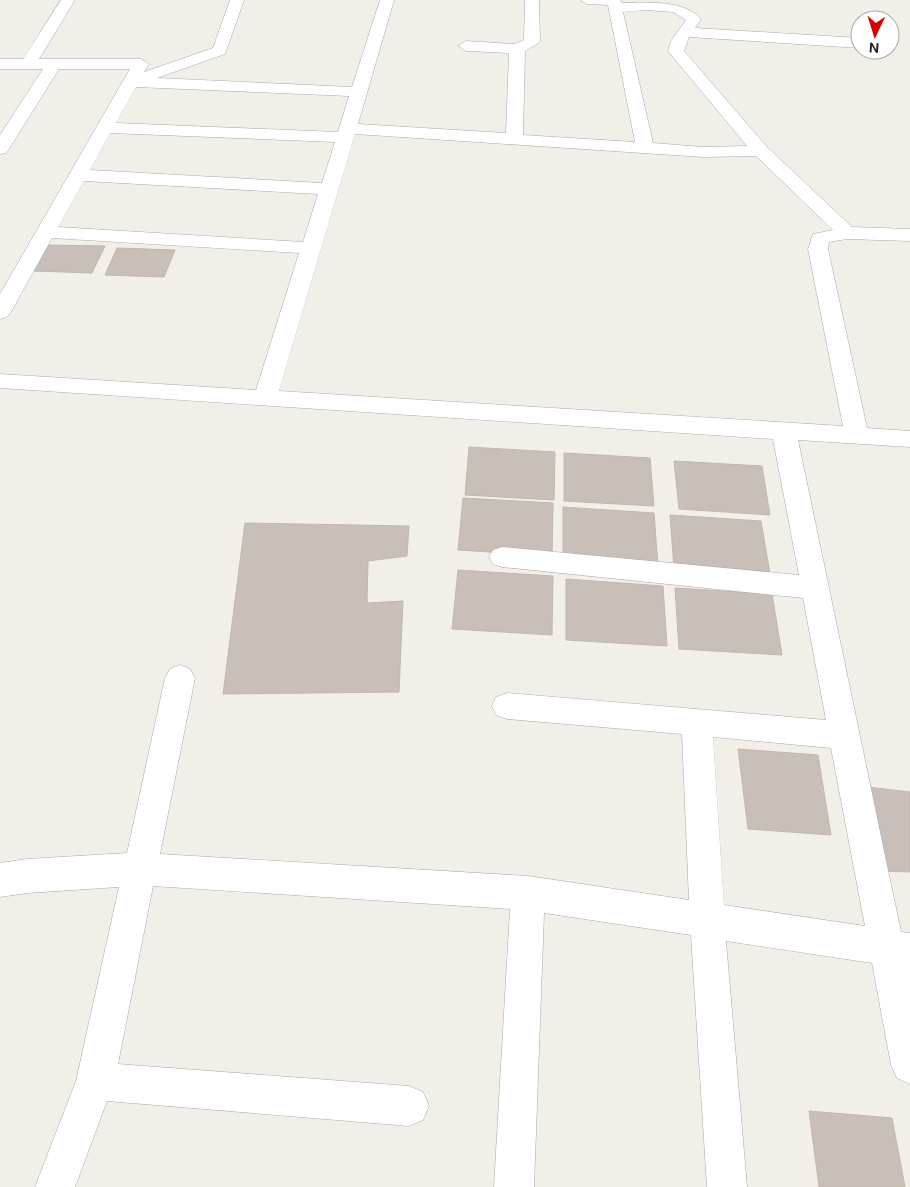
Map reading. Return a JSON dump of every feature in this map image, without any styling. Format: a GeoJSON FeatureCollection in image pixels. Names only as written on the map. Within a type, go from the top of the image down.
{"type":"FeatureCollection","features":[{"type":"Feature","properties":{"kind":"street"},"geometry":{"type":"LineString","coordinates":[[28,64],[68,0]]}},
{"type":"Feature","properties":{"kind":"street"},"geometry":{"type":"LineString","coordinates":[[131,82],[220,51],[237,0]]}},
{"type":"Feature","properties":{"kind":"street"},"geometry":{"type":"LineString","coordinates":[[265,398],[387,0]]}},
{"type":"Feature","properties":{"kind":"street"},"geometry":{"type":"LineString","coordinates":[[466,46],[517,49],[532,42],[532,0]]}},
{"type":"Feature","properties":{"kind":"street"},"geometry":{"type":"LineString","coordinates":[[587,0],[682,9],[694,19],[676,51],[761,151],[847,233]]}},
{"type":"Feature","properties":{"kind":"street"},"geometry":{"type":"LineString","coordinates":[[616,3],[645,148]]}},
{"type":"Feature","properties":{"kind":"street"},"geometry":{"type":"LineString","coordinates":[[685,32],[850,42]]}},
{"type":"Feature","properties":{"kind":"street"},"geometry":{"type":"LineString","coordinates":[[514,139],[517,49]]}},
{"type":"Feature","properties":{"kind":"street"},"geometry":{"type":"LineString","coordinates":[[0,64],[141,64],[0,312]]}},
{"type":"Feature","properties":{"kind":"street"},"geometry":{"type":"LineString","coordinates":[[0,149],[54,64]]}},
{"type":"Feature","properties":{"kind":"street"},"geometry":{"type":"LineString","coordinates":[[131,82],[359,92]]}},
{"type":"Feature","properties":{"kind":"street"},"geometry":{"type":"LineString","coordinates":[[105,128],[346,133],[514,139],[703,152],[761,151]]}},
{"type":"Feature","properties":{"kind":"street"},"geometry":{"type":"LineString","coordinates":[[78,175],[329,189]]}},
{"type":"Feature","properties":{"kind":"street"},"geometry":{"type":"LineString","coordinates":[[46,232],[311,248]]}},
{"type":"Feature","properties":{"kind":"street"},"geometry":{"type":"LineString","coordinates":[[857,436],[818,249],[820,238],[847,233],[910,235]]}},
{"type":"Feature","properties":{"kind":"street"},"geometry":{"type":"LineString","coordinates":[[0,380],[910,439]]}},
{"type":"Feature","properties":{"kind":"street"},"geometry":{"type":"LineString","coordinates":[[784,431],[844,736],[898,950],[910,1065]]}},
{"type":"Feature","properties":{"kind":"street"},"geometry":{"type":"LineString","coordinates":[[502,557],[816,588]]}},
{"type":"Feature","properties":{"kind":"street"},"geometry":{"type":"LineString","coordinates":[[55,1187],[95,1081],[180,678]]}},
{"type":"Feature","properties":{"kind":"street"},"geometry":{"type":"LineString","coordinates":[[507,706],[844,736]]}},
{"type":"Feature","properties":{"kind":"street"},"geometry":{"type":"LineString","coordinates":[[697,722],[707,920],[726,1187]]}},
{"type":"Feature","properties":{"kind":"street"},"geometry":{"type":"LineString","coordinates":[[0,880],[27,876],[140,868],[528,893],[898,950]]}},
{"type":"Feature","properties":{"kind":"street"},"geometry":{"type":"LineString","coordinates":[[514,1187],[528,893]]}},
{"type":"Feature","properties":{"kind":"street"},"geometry":{"type":"LineString","coordinates":[[95,1081],[409,1106]]}},
{"type":"Feature","properties":{"kind":"building"},"geometry":{"type":"Polygon","coordinates":[[[48,245],[105,246],[92,273],[33,271],[48,245]]]}},
{"type":"Feature","properties":{"kind":"building"},"geometry":{"type":"Polygon","coordinates":[[[117,248],[175,250],[164,277],[105,275],[117,248]]]}},
{"type":"Feature","properties":{"kind":"building"},"geometry":{"type":"Polygon","coordinates":[[[469,447],[555,452],[554,500],[465,495],[469,447]]]}},
{"type":"Feature","properties":{"kind":"building"},"geometry":{"type":"Polygon","coordinates":[[[564,453],[650,458],[654,506],[564,501],[564,453]]]}},
{"type":"Feature","properties":{"kind":"building"},"geometry":{"type":"Polygon","coordinates":[[[674,461],[762,466],[770,515],[679,509],[674,461]]]}},
{"type":"Feature","properties":{"kind":"building"},"geometry":{"type":"Polygon","coordinates":[[[463,498],[553,503],[552,556],[458,550],[463,498]]]}},
{"type":"Feature","properties":{"kind":"building"},"geometry":{"type":"Polygon","coordinates":[[[563,507],[654,513],[658,566],[563,560],[563,507]]]}},
{"type":"Feature","properties":{"kind":"building"},"geometry":{"type":"Polygon","coordinates":[[[670,515],[761,521],[770,574],[674,569],[670,515]]]}},
{"type":"Feature","properties":{"kind":"building"},"geometry":{"type":"Polygon","coordinates":[[[245,523],[409,526],[407,556],[368,561],[367,603],[403,601],[399,692],[223,694],[245,523]]]}},
{"type":"Feature","properties":{"kind":"building"},"geometry":{"type":"Polygon","coordinates":[[[458,570],[553,576],[552,635],[452,629],[458,570]]]}},
{"type":"Feature","properties":{"kind":"building"},"geometry":{"type":"Polygon","coordinates":[[[566,579],[663,586],[667,646],[566,640],[566,579]]]}},
{"type":"Feature","properties":{"kind":"building"},"geometry":{"type":"Polygon","coordinates":[[[675,588],[772,594],[782,655],[679,649],[675,588]]]}},
{"type":"Feature","properties":{"kind":"building"},"geometry":{"type":"Polygon","coordinates":[[[738,749],[818,755],[831,835],[748,829],[738,749]]]}},
{"type":"Feature","properties":{"kind":"building"},"geometry":{"type":"Polygon","coordinates":[[[859,786],[910,792],[910,872],[876,871],[859,786]]]}},
{"type":"Feature","properties":{"kind":"building"},"geometry":{"type":"Polygon","coordinates":[[[809,1111],[892,1118],[905,1187],[819,1187],[809,1111]]]}}]}
